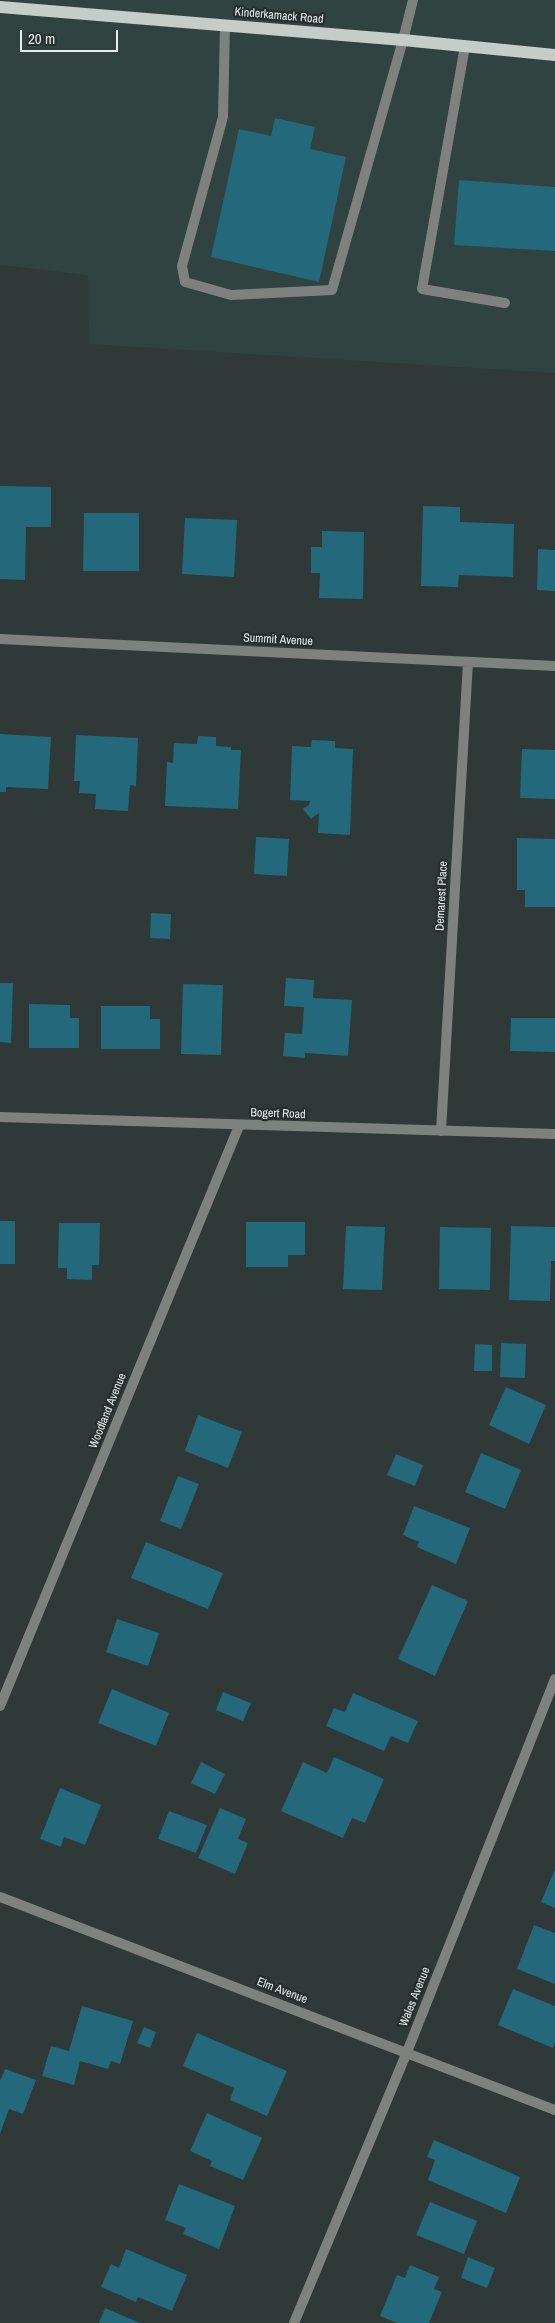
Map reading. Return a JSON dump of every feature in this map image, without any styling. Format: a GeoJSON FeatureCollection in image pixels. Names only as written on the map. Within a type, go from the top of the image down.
{"type":"FeatureCollection","features":[{"type":"Feature","properties":{"kind":"main road","name":"Kinderkamack Road"},"geometry":{"type":"LineString","coordinates":[[0,7],[20,4],[225,26],[403,40],[555,55]]}},
{"type":"Feature","properties":{"kind":"street"},"geometry":{"type":"LineString","coordinates":[[225,26],[223,117],[182,266],[185,282],[231,295],[332,290],[413,0]]}},
{"type":"Feature","properties":{"kind":"street"},"geometry":{"type":"LineString","coordinates":[[465,46],[422,289],[505,303]]}},
{"type":"Feature","properties":{"kind":"street","name":"Summit Avenue"},"geometry":{"type":"LineString","coordinates":[[0,639],[555,666]]}},
{"type":"Feature","properties":{"kind":"street","name":"Demarest Place"},"geometry":{"type":"LineString","coordinates":[[441,1131],[468,662]]}},
{"type":"Feature","properties":{"kind":"street","name":"Bogert Road"},"geometry":{"type":"LineString","coordinates":[[0,1117],[239,1126],[555,1134]]}},
{"type":"Feature","properties":{"kind":"street","name":"Woodland Avenue"},"geometry":{"type":"LineString","coordinates":[[0,1706],[239,1126]]}},
{"type":"Feature","properties":{"kind":"street","name":"Wales Avenue"},"geometry":{"type":"LineString","coordinates":[[294,2323],[407,2052],[555,1679]]}},
{"type":"Feature","properties":{"kind":"street","name":"Elm Avenue"},"geometry":{"type":"LineString","coordinates":[[0,1897],[555,2110]]}},
{"type":"Feature","properties":{"kind":"shaded area"},"geometry":{"type":"Polygon","coordinates":[[[0,0],[555,0],[555,373],[89,344],[88,275],[0,265],[0,0]]]}},
{"type":"Feature","properties":{"kind":"building"},"geometry":{"type":"Polygon","coordinates":[[[275,118],[315,127],[310,149],[346,157],[319,282],[211,257],[239,129],[271,136],[275,118]]]}},
{"type":"Feature","properties":{"kind":"building"},"geometry":{"type":"Polygon","coordinates":[[[459,180],[555,187],[555,251],[454,245],[459,180]]]}},
{"type":"Feature","properties":{"kind":"building"},"geometry":{"type":"Polygon","coordinates":[[[0,486],[51,487],[51,527],[26,527],[25,580],[0,579],[0,486]]]}},
{"type":"Feature","properties":{"kind":"building"},"geometry":{"type":"Polygon","coordinates":[[[423,506],[460,507],[460,522],[514,524],[513,577],[459,575],[458,587],[421,586],[423,506]]]}},
{"type":"Feature","properties":{"kind":"building"},"geometry":{"type":"Polygon","coordinates":[[[84,513],[139,513],[139,571],[83,571],[84,513]]]}},
{"type":"Feature","properties":{"kind":"building"},"geometry":{"type":"Polygon","coordinates":[[[185,518],[237,520],[234,577],[182,574],[185,518]]]}},
{"type":"Feature","properties":{"kind":"building"},"geometry":{"type":"Polygon","coordinates":[[[322,531],[364,532],[363,599],[319,598],[320,573],[311,573],[311,547],[322,547],[322,531]]]}},
{"type":"Feature","properties":{"kind":"building"},"geometry":{"type":"Polygon","coordinates":[[[538,549],[555,550],[555,591],[537,590],[538,549]]]}},
{"type":"Feature","properties":{"kind":"building"},"geometry":{"type":"Polygon","coordinates":[[[0,734],[51,737],[48,789],[6,787],[6,792],[0,792],[0,734]]]}},
{"type":"Feature","properties":{"kind":"building"},"geometry":{"type":"Polygon","coordinates":[[[76,735],[138,738],[136,786],[130,785],[128,811],[95,809],[96,794],[79,793],[80,781],[74,781],[76,735]]]}},
{"type":"Feature","properties":{"kind":"building"},"geometry":{"type":"Polygon","coordinates":[[[198,736],[216,737],[216,746],[231,747],[231,750],[241,750],[238,809],[165,806],[167,762],[173,763],[174,743],[197,744],[198,736]]]}},
{"type":"Feature","properties":{"kind":"building"},"geometry":{"type":"Polygon","coordinates":[[[312,740],[335,741],[335,748],[353,749],[350,835],[318,833],[319,813],[311,819],[303,809],[309,805],[310,801],[290,800],[292,746],[311,747],[312,740]]]}},
{"type":"Feature","properties":{"kind":"building"},"geometry":{"type":"Polygon","coordinates":[[[522,749],[555,750],[555,799],[520,798],[522,749]]]}},
{"type":"Feature","properties":{"kind":"building"},"geometry":{"type":"Polygon","coordinates":[[[256,837],[289,839],[287,876],[254,874],[256,837]]]}},
{"type":"Feature","properties":{"kind":"building"},"geometry":{"type":"Polygon","coordinates":[[[517,838],[555,839],[555,907],[525,907],[525,890],[517,890],[517,838]]]}},
{"type":"Feature","properties":{"kind":"building"},"geometry":{"type":"Polygon","coordinates":[[[151,913],[171,914],[170,939],[150,938],[151,913]]]}},
{"type":"Feature","properties":{"kind":"building"},"geometry":{"type":"Polygon","coordinates":[[[286,978],[314,980],[313,998],[352,1000],[348,1056],[305,1053],[305,1058],[283,1056],[285,1033],[302,1034],[304,1007],[284,1006],[286,978]]]}},
{"type":"Feature","properties":{"kind":"building"},"geometry":{"type":"Polygon","coordinates":[[[0,983],[13,983],[11,1043],[0,1042],[0,983]]]}},
{"type":"Feature","properties":{"kind":"building"},"geometry":{"type":"Polygon","coordinates":[[[183,984],[223,985],[221,1055],[181,1054],[183,984]]]}},
{"type":"Feature","properties":{"kind":"building"},"geometry":{"type":"Polygon","coordinates":[[[29,1004],[70,1005],[70,1018],[79,1018],[79,1048],[29,1048],[29,1004]]]}},
{"type":"Feature","properties":{"kind":"building"},"geometry":{"type":"Polygon","coordinates":[[[101,1006],[150,1006],[150,1019],[160,1019],[160,1049],[101,1049],[101,1006]]]}},
{"type":"Feature","properties":{"kind":"building"},"geometry":{"type":"Polygon","coordinates":[[[511,1018],[555,1018],[555,1052],[510,1051],[511,1018]]]}},
{"type":"Feature","properties":{"kind":"building"},"geometry":{"type":"Polygon","coordinates":[[[0,1221],[15,1221],[15,1264],[0,1264],[0,1221]]]}},
{"type":"Feature","properties":{"kind":"building"},"geometry":{"type":"Polygon","coordinates":[[[246,1222],[305,1222],[305,1255],[288,1255],[288,1267],[246,1267],[246,1222]]]}},
{"type":"Feature","properties":{"kind":"building"},"geometry":{"type":"Polygon","coordinates":[[[59,1223],[100,1223],[99,1265],[92,1265],[92,1280],[67,1279],[67,1268],[58,1268],[59,1223]]]}},
{"type":"Feature","properties":{"kind":"building"},"geometry":{"type":"Polygon","coordinates":[[[346,1226],[385,1227],[382,1290],[343,1289],[346,1226]]]}},
{"type":"Feature","properties":{"kind":"building"},"geometry":{"type":"Polygon","coordinates":[[[511,1226],[555,1227],[555,1261],[551,1261],[550,1301],[509,1300],[511,1226]]]}},
{"type":"Feature","properties":{"kind":"building"},"geometry":{"type":"Polygon","coordinates":[[[440,1227],[491,1228],[490,1290],[439,1289],[440,1227]]]}},
{"type":"Feature","properties":{"kind":"building"},"geometry":{"type":"Polygon","coordinates":[[[501,1343],[526,1344],[525,1378],[500,1377],[501,1343]]]}},
{"type":"Feature","properties":{"kind":"building"},"geometry":{"type":"Polygon","coordinates":[[[475,1344],[492,1345],[492,1371],[474,1371],[475,1344]]]}},
{"type":"Feature","properties":{"kind":"building"},"geometry":{"type":"Polygon","coordinates":[[[506,1387],[546,1405],[529,1444],[489,1425],[506,1387]]]}},
{"type":"Feature","properties":{"kind":"building"},"geometry":{"type":"Polygon","coordinates":[[[198,1415],[242,1432],[228,1468],[185,1451],[198,1415]]]}},
{"type":"Feature","properties":{"kind":"building"},"geometry":{"type":"Polygon","coordinates":[[[481,1453],[521,1470],[505,1509],[465,1492],[481,1453]]]}},
{"type":"Feature","properties":{"kind":"building"},"geometry":{"type":"Polygon","coordinates":[[[396,1454],[423,1465],[415,1486],[387,1475],[396,1454]]]}},
{"type":"Feature","properties":{"kind":"building"},"geometry":{"type":"Polygon","coordinates":[[[178,1476],[199,1484],[181,1529],[160,1521],[178,1476]]]}},
{"type":"Feature","properties":{"kind":"building"},"geometry":{"type":"Polygon","coordinates":[[[414,1506],[470,1528],[456,1564],[417,1547],[419,1542],[403,1535],[414,1506]]]}},
{"type":"Feature","properties":{"kind":"building"},"geometry":{"type":"Polygon","coordinates":[[[146,1542],[223,1573],[208,1609],[131,1578],[146,1542]]]}},
{"type":"Feature","properties":{"kind":"building"},"geometry":{"type":"Polygon","coordinates":[[[432,1585],[468,1601],[435,1676],[398,1659],[432,1585]]]}},
{"type":"Feature","properties":{"kind":"building"},"geometry":{"type":"Polygon","coordinates":[[[117,1619],[159,1633],[148,1666],[106,1652],[117,1619]]]}},
{"type":"Feature","properties":{"kind":"building"},"geometry":{"type":"Polygon","coordinates":[[[112,1689],[169,1713],[156,1746],[98,1723],[112,1689]]]}},
{"type":"Feature","properties":{"kind":"building"},"geometry":{"type":"Polygon","coordinates":[[[223,1692],[251,1703],[243,1721],[216,1710],[223,1692]]]}},
{"type":"Feature","properties":{"kind":"building"},"geometry":{"type":"Polygon","coordinates":[[[353,1693],[418,1721],[408,1743],[391,1736],[384,1751],[326,1726],[334,1708],[345,1712],[353,1693]]]}},
{"type":"Feature","properties":{"kind":"building"},"geometry":{"type":"Polygon","coordinates":[[[334,1757],[384,1779],[365,1823],[352,1818],[343,1838],[281,1811],[303,1762],[327,1773],[334,1757]]]}},
{"type":"Feature","properties":{"kind":"building"},"geometry":{"type":"Polygon","coordinates":[[[201,1762],[225,1774],[215,1794],[191,1783],[201,1762]]]}},
{"type":"Feature","properties":{"kind":"building"},"geometry":{"type":"Polygon","coordinates":[[[60,1788],[101,1805],[85,1845],[64,1837],[61,1847],[40,1839],[60,1788]]]}},
{"type":"Feature","properties":{"kind":"building"},"geometry":{"type":"Polygon","coordinates":[[[220,1808],[246,1819],[238,1839],[248,1843],[235,1874],[198,1858],[220,1808]]]}},
{"type":"Feature","properties":{"kind":"building"},"geometry":{"type":"Polygon","coordinates":[[[169,1811],[207,1825],[196,1853],[158,1839],[169,1811]]]}},
{"type":"Feature","properties":{"kind":"building"},"geometry":{"type":"Polygon","coordinates":[[[555,1869],[555,1908],[541,1902],[555,1869]]]}},
{"type":"Feature","properties":{"kind":"building"},"geometry":{"type":"Polygon","coordinates":[[[534,1925],[555,1933],[555,1984],[517,1969],[534,1925]]]}},
{"type":"Feature","properties":{"kind":"building"},"geometry":{"type":"Polygon","coordinates":[[[513,1989],[555,2006],[555,2042],[553,2048],[498,2025],[513,1989]]]}},
{"type":"Feature","properties":{"kind":"building"},"geometry":{"type":"Polygon","coordinates":[[[82,2006],[133,2021],[120,2064],[111,2061],[108,2069],[80,2061],[74,2085],[42,2076],[51,2046],[69,2051],[82,2006]]]}},
{"type":"Feature","properties":{"kind":"building"},"geometry":{"type":"Polygon","coordinates":[[[144,2027],[156,2032],[150,2048],[137,2043],[144,2027]]]}},
{"type":"Feature","properties":{"kind":"building"},"geometry":{"type":"Polygon","coordinates":[[[197,2033],[287,2071],[267,2116],[230,2100],[234,2088],[183,2066],[197,2033]]]}},
{"type":"Feature","properties":{"kind":"building"},"geometry":{"type":"Polygon","coordinates":[[[5,2069],[36,2080],[23,2114],[9,2109],[0,2134],[0,2081],[5,2069]]]}},
{"type":"Feature","properties":{"kind":"building"},"geometry":{"type":"Polygon","coordinates":[[[207,2113],[262,2138],[243,2180],[210,2166],[212,2161],[190,2151],[207,2113]]]}},
{"type":"Feature","properties":{"kind":"building"},"geometry":{"type":"Polygon","coordinates":[[[434,2140],[520,2177],[506,2213],[428,2180],[435,2160],[427,2157],[434,2140]]]}},
{"type":"Feature","properties":{"kind":"building"},"geometry":{"type":"Polygon","coordinates":[[[179,2184],[235,2206],[219,2249],[183,2234],[186,2228],[165,2220],[179,2184]]]}},
{"type":"Feature","properties":{"kind":"building"},"geometry":{"type":"Polygon","coordinates":[[[430,2202],[477,2221],[464,2254],[416,2235],[430,2202]]]}},
{"type":"Feature","properties":{"kind":"building"},"geometry":{"type":"Polygon","coordinates":[[[126,2249],[187,2275],[172,2311],[138,2297],[136,2302],[101,2287],[111,2264],[119,2268],[126,2249]]]}},
{"type":"Feature","properties":{"kind":"building"},"geometry":{"type":"Polygon","coordinates":[[[468,2257],[495,2268],[487,2288],[461,2278],[468,2257]]]}},
{"type":"Feature","properties":{"kind":"building"},"geometry":{"type":"Polygon","coordinates":[[[410,2265],[439,2277],[434,2289],[442,2292],[429,2323],[397,2323],[380,2316],[397,2275],[405,2278],[410,2265]]]}},
{"type":"Feature","properties":{"kind":"building"},"geometry":{"type":"Polygon","coordinates":[[[105,2308],[140,2323],[99,2323],[105,2308]]]}}]}
